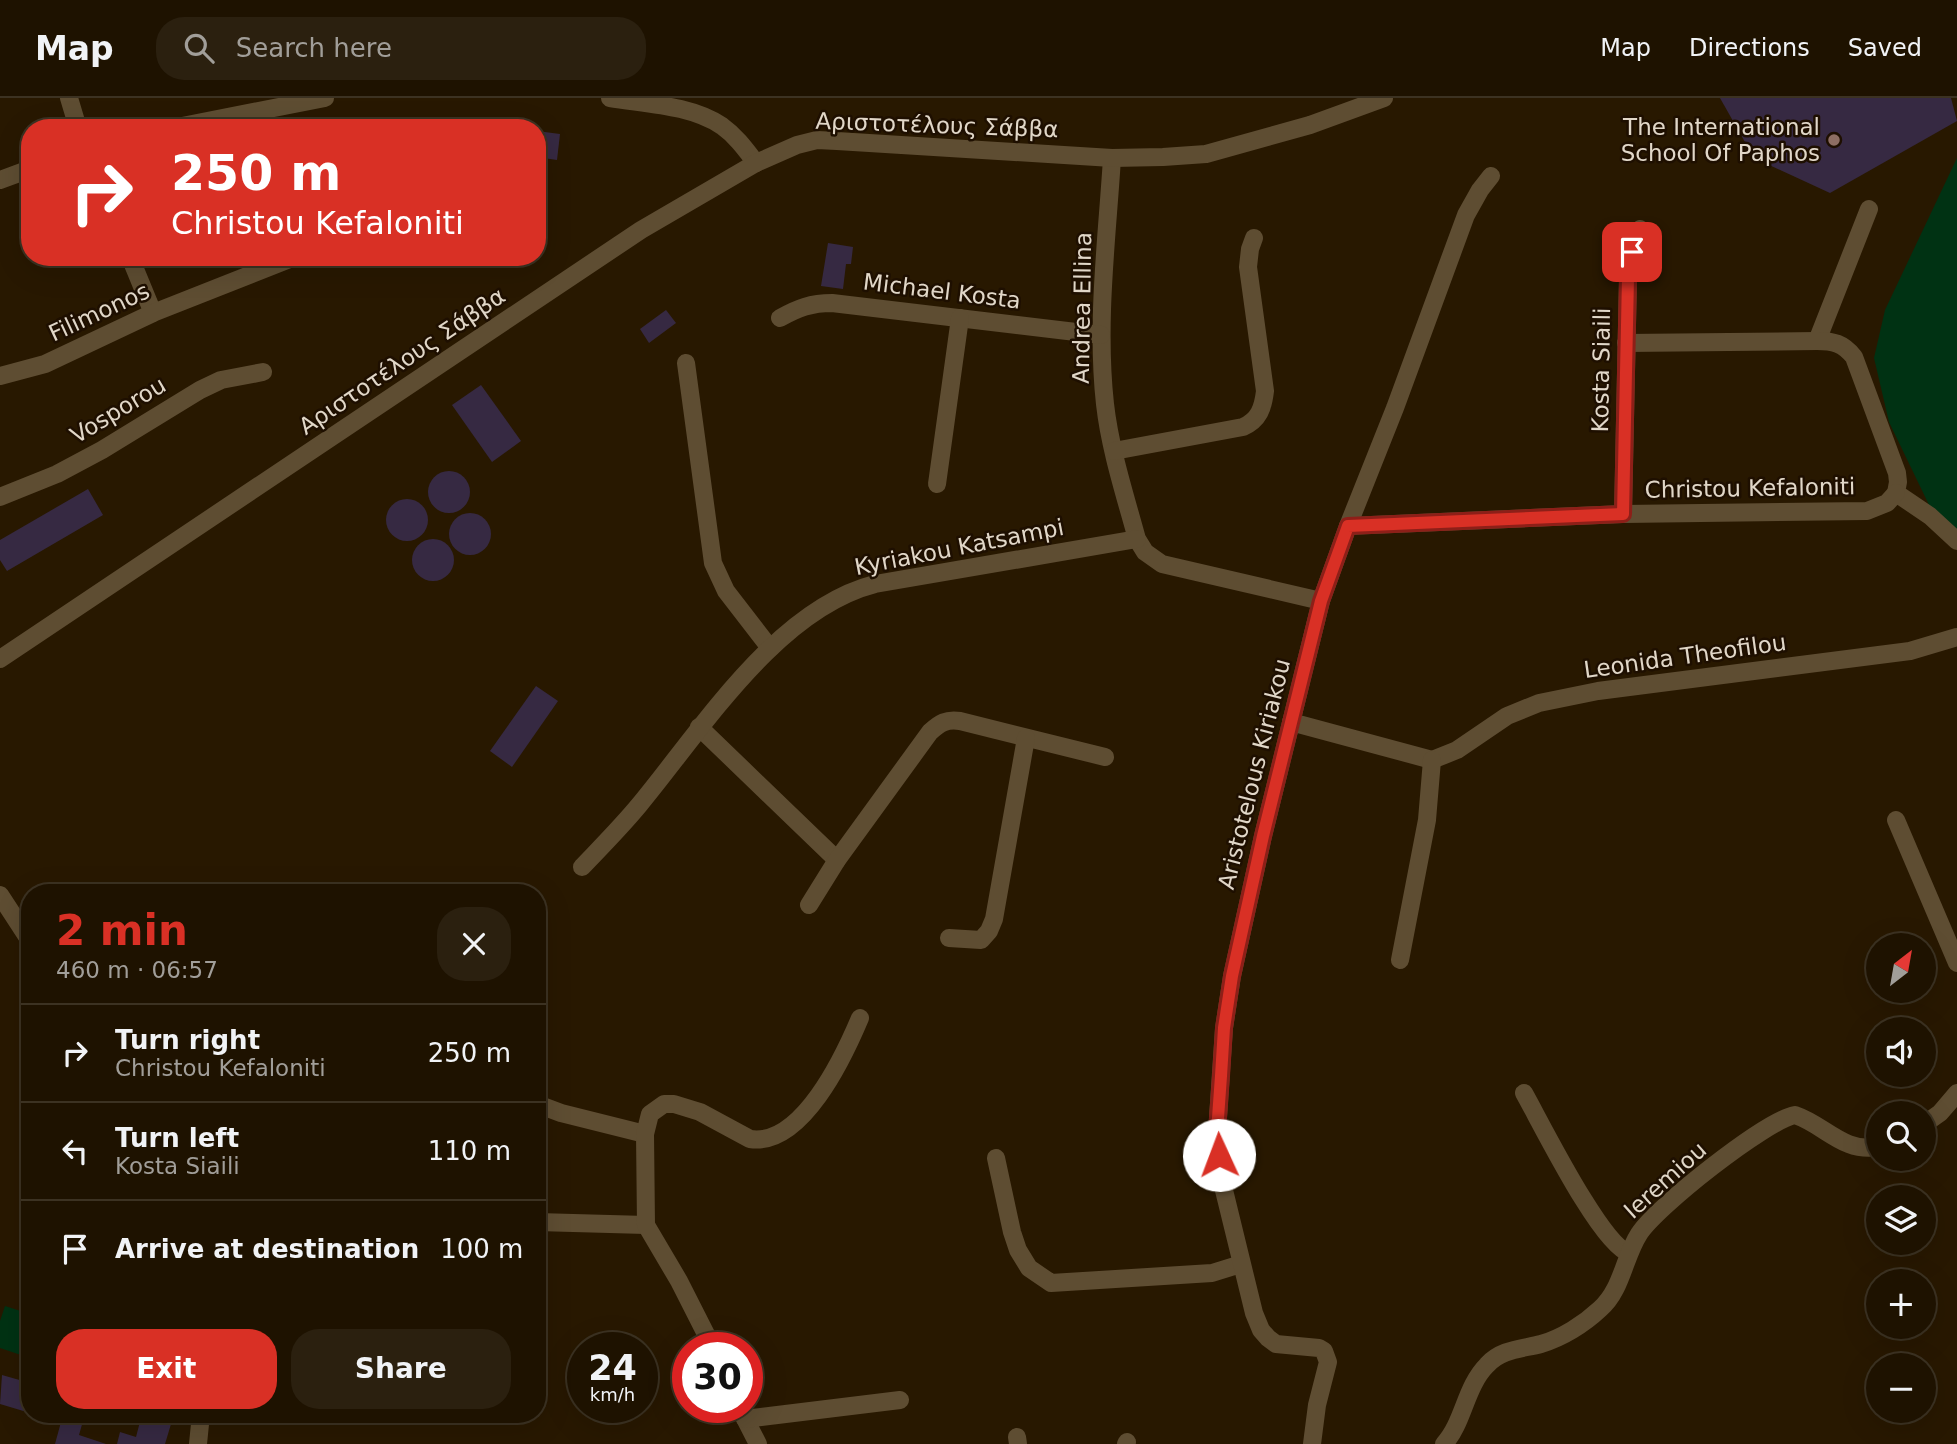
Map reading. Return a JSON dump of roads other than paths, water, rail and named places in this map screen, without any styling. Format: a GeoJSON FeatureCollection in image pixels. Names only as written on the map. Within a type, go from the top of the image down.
{"type":"FeatureCollection","features":[{"type":"Feature","properties":{"kind":"street"},"geometry":{"type":"LineString","coordinates":[[69,98],[75,119]]}},
{"type":"Feature","properties":{"kind":"street"},"geometry":{"type":"LineString","coordinates":[[201,119],[243,106],[325,98]]}},
{"type":"Feature","properties":{"kind":"street"},"geometry":{"type":"LineString","coordinates":[[610,98],[704,117],[736,138],[756,163]]}},
{"type":"Feature","properties":{"kind":"street","name":"Αριστοτέλους Σάββα"},"geometry":{"type":"LineString","coordinates":[[0,659],[641,230],[756,163],[797,145],[817,140],[1112,158],[1163,158],[1206,154],[1310,125],[1384,98]]}},
{"type":"Feature","properties":{"kind":"street","name":"Andrea Ellina"},"geometry":{"type":"LineString","coordinates":[[1112,158],[1101,335],[1105,402],[1114,451],[1137,539]]}},
{"type":"Feature","properties":{"kind":"street"},"geometry":{"type":"LineString","coordinates":[[0,180],[21,172]]}},
{"type":"Feature","properties":{"kind":"street","name":"Aristotelous Kiriakou"},"geometry":{"type":"LineString","coordinates":[[1312,1444],[1317,1405],[1328,1363],[1327,1356],[1319,1348],[1276,1344],[1261,1330],[1241,1265],[1222,1178],[1217,1132],[1224,1028],[1232,976],[1321,601],[1466,215],[1491,176]]}},
{"type":"Feature","properties":{"kind":"street"},"geometry":{"type":"LineString","coordinates":[[1817,341],[1868,209]]}},
{"type":"Feature","properties":{"kind":"street","name":"Kosta Siaili"},"geometry":{"type":"LineString","coordinates":[[1623,514],[1628,278],[1632,252],[1640,229]]}},
{"type":"Feature","properties":{"kind":"street"},"geometry":{"type":"LineString","coordinates":[[1114,451],[1243,427],[1259,416],[1265,391],[1248,267],[1254,238]]}},
{"type":"Feature","properties":{"kind":"street"},"geometry":{"type":"LineString","coordinates":[[134,266],[153,313]]}},
{"type":"Feature","properties":{"kind":"street","name":"Filimonos"},"geometry":{"type":"LineString","coordinates":[[0,376],[45,364],[153,313],[272,266]]}},
{"type":"Feature","properties":{"kind":"street","name":"Michael Kosta"},"geometry":{"type":"LineString","coordinates":[[780,318],[798,307],[813,303],[832,303],[1101,335]]}},
{"type":"Feature","properties":{"kind":"street"},"geometry":{"type":"LineString","coordinates":[[937,484],[960,318]]}},
{"type":"Feature","properties":{"kind":"street"},"geometry":{"type":"LineString","coordinates":[[1626,343],[1832,341],[1844,346],[1854,357],[1896,473],[1898,482],[1895,493],[1923,511],[1957,541]]}},
{"type":"Feature","properties":{"kind":"street"},"geometry":{"type":"LineString","coordinates":[[686,363],[713,563],[726,591],[770,648]]}},
{"type":"Feature","properties":{"kind":"street","name":"Vosporou"},"geometry":{"type":"LineString","coordinates":[[0,497],[57,474],[221,380],[263,372]]}},
{"type":"Feature","properties":{"kind":"street","name":"Christou Kefaloniti"},"geometry":{"type":"LineString","coordinates":[[1348,526],[1623,514],[1867,511],[1887,503],[1895,493]]}},
{"type":"Feature","properties":{"kind":"street"},"geometry":{"type":"LineString","coordinates":[[1137,539],[1145,552],[1163,564],[1321,601]]}},
{"type":"Feature","properties":{"kind":"street","name":"Kyriakou Katsampi"},"geometry":{"type":"LineString","coordinates":[[582,866],[641,803],[699,727],[770,648],[833,599],[855,589],[1137,539]]}},
{"type":"Feature","properties":{"kind":"street","name":"Leonida Theofilou"},"geometry":{"type":"LineString","coordinates":[[1432,760],[1457,751],[1507,716],[1539,703],[1598,691],[1910,651],[1957,637]]}},
{"type":"Feature","properties":{"kind":"street"},"geometry":{"type":"LineString","coordinates":[[809,905],[837,860],[930,733],[940,724],[950,719],[1105,757]]}},
{"type":"Feature","properties":{"kind":"street"},"geometry":{"type":"LineString","coordinates":[[1291,723],[1432,760],[1427,820],[1400,960]]}},
{"type":"Feature","properties":{"kind":"street"},"geometry":{"type":"LineString","coordinates":[[699,727],[837,860]]}},
{"type":"Feature","properties":{"kind":"street"},"geometry":{"type":"LineString","coordinates":[[948,938],[981,940],[994,919],[1026,738]]}},
{"type":"Feature","properties":{"kind":"street"},"geometry":{"type":"LineString","coordinates":[[1896,820],[1957,963]]}},
{"type":"Feature","properties":{"kind":"street"},"geometry":{"type":"LineString","coordinates":[[0,895],[21,927]]}},
{"type":"Feature","properties":{"kind":"street"},"geometry":{"type":"LineString","coordinates":[[705,1332],[679,1281],[646,1226],[645,1134],[650,1114],[664,1104],[674,1104],[700,1112],[750,1139],[759,1140],[779,1134],[811,1106],[828,1082],[844,1056],[860,1018]]}},
{"type":"Feature","properties":{"kind":"street"},"geometry":{"type":"LineString","coordinates":[[1524,1093],[1599,1225],[1622,1251],[1629,1253]]}},
{"type":"Feature","properties":{"kind":"street"},"geometry":{"type":"LineString","coordinates":[[1936,1116],[1957,1093]]}},
{"type":"Feature","properties":{"kind":"street"},"geometry":{"type":"LineString","coordinates":[[546,1107],[645,1134]]}},
{"type":"Feature","properties":{"kind":"street","name":"Ieremiou"},"geometry":{"type":"LineString","coordinates":[[1444,1444],[1474,1382],[1489,1362],[1502,1353],[1559,1337],[1592,1316],[1611,1297],[1629,1253],[1643,1228],[1688,1186],[1769,1125],[1795,1115],[1851,1147],[1866,1149]]}},
{"type":"Feature","properties":{"kind":"street"},"geometry":{"type":"LineString","coordinates":[[996,1158],[1018,1250],[1029,1268],[1051,1283],[1212,1273],[1241,1265]]}},
{"type":"Feature","properties":{"kind":"street"},"geometry":{"type":"LineString","coordinates":[[546,1222],[646,1226]]}},
{"type":"Feature","properties":{"kind":"street"},"geometry":{"type":"LineString","coordinates":[[763,1411],[900,1400]]}},
{"type":"Feature","properties":{"kind":"street"},"geometry":{"type":"LineString","coordinates":[[198,1444],[200,1423]]}},
{"type":"Feature","properties":{"kind":"street"},"geometry":{"type":"LineString","coordinates":[[747,1423],[758,1444]]}},
{"type":"Feature","properties":{"kind":"place","name":"The International School Of Paphos"},"geometry":{"type":"Point","coordinates":[1834,140]}}]}
